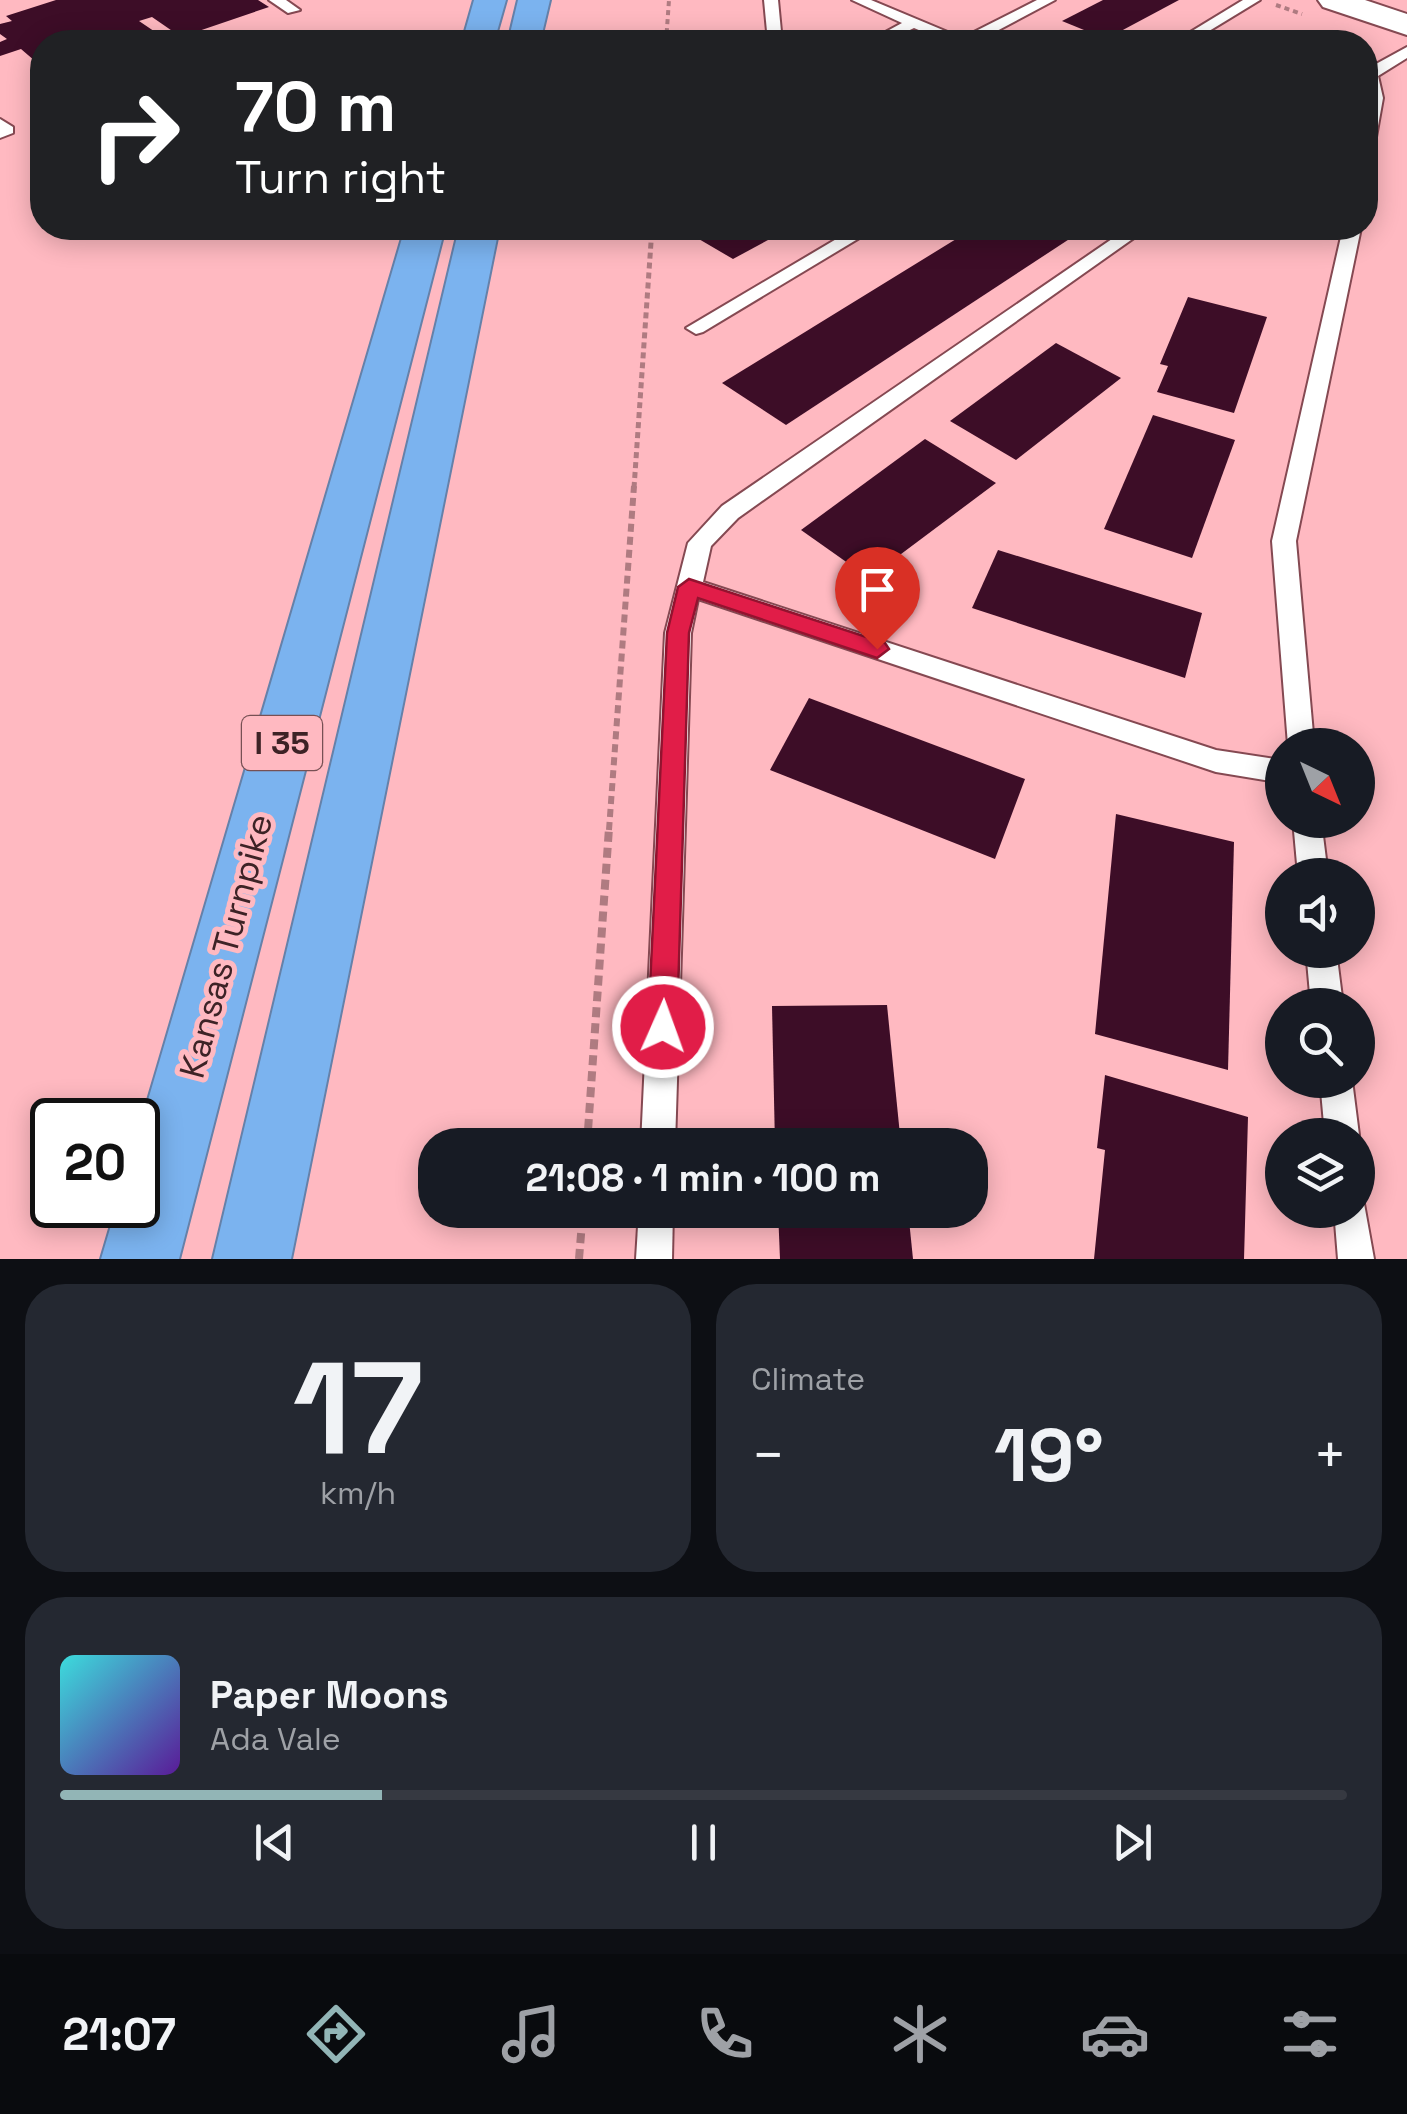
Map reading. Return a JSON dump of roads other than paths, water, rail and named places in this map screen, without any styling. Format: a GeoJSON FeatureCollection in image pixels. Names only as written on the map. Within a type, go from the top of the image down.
{"type":"FeatureCollection","features":[{"type":"Feature","properties":{"kind":"highway"},"geometry":{"type":"LineString","coordinates":[[481,30],[490,0]]}},
{"type":"Feature","properties":{"kind":"highway"},"geometry":{"type":"LineString","coordinates":[[527,30],[534,0]]}},
{"type":"Feature","properties":{"kind":"highway","name":"Kansas Turnpike"},"geometry":{"type":"LineString","coordinates":[[140,1259],[422,240]]}},
{"type":"Feature","properties":{"kind":"highway","name":"I 35"},"geometry":{"type":"LineString","coordinates":[[252,1259],[476,240]]}},
{"type":"Feature","properties":{"kind":"main road"},"geometry":{"type":"LineString","coordinates":[[1334,0],[1407,26]]}},
{"type":"Feature","properties":{"kind":"lane"},"geometry":{"type":"LineString","coordinates":[[276,0],[293,10]]}},
{"type":"Feature","properties":{"kind":"lane"},"geometry":{"type":"LineString","coordinates":[[771,0],[774,30]]}},
{"type":"Feature","properties":{"kind":"lane"},"geometry":{"type":"LineString","coordinates":[[859,0],[930,30]]}},
{"type":"Feature","properties":{"kind":"lane"},"geometry":{"type":"LineString","coordinates":[[987,30],[1048,0]]}},
{"type":"Feature","properties":{"kind":"lane"},"geometry":{"type":"LineString","coordinates":[[1202,30],[1253,0]]}},
{"type":"Feature","properties":{"kind":"lane"},"geometry":{"type":"LineString","coordinates":[[901,30],[914,24]]}},
{"type":"Feature","properties":{"kind":"lane"},"geometry":{"type":"LineString","coordinates":[[1378,69],[1407,52]]}},
{"type":"Feature","properties":{"kind":"lane"},"geometry":{"type":"LineString","coordinates":[[0,124],[7,130],[0,133]]}},
{"type":"Feature","properties":{"kind":"lane"},"geometry":{"type":"LineString","coordinates":[[696,328],[846,240]]}},
{"type":"Feature","properties":{"kind":"lane"},"geometry":{"type":"LineString","coordinates":[[659,1128],[678,633],[700,543],[730,512],[1122,240]]}},
{"type":"Feature","properties":{"kind":"lane"},"geometry":{"type":"LineString","coordinates":[[1300,728],[1284,541],[1349,240]]}},
{"type":"Feature","properties":{"kind":"lane"},"geometry":{"type":"LineString","coordinates":[[689,587],[1216,761],[1265,769]]}},
{"type":"Feature","properties":{"kind":"lane"},"geometry":{"type":"LineString","coordinates":[[654,1259],[655,1228]]}},
{"type":"Feature","properties":{"kind":"lane"},"geometry":{"type":"LineString","coordinates":[[1353,1228],[1356,1259]]}}]}
